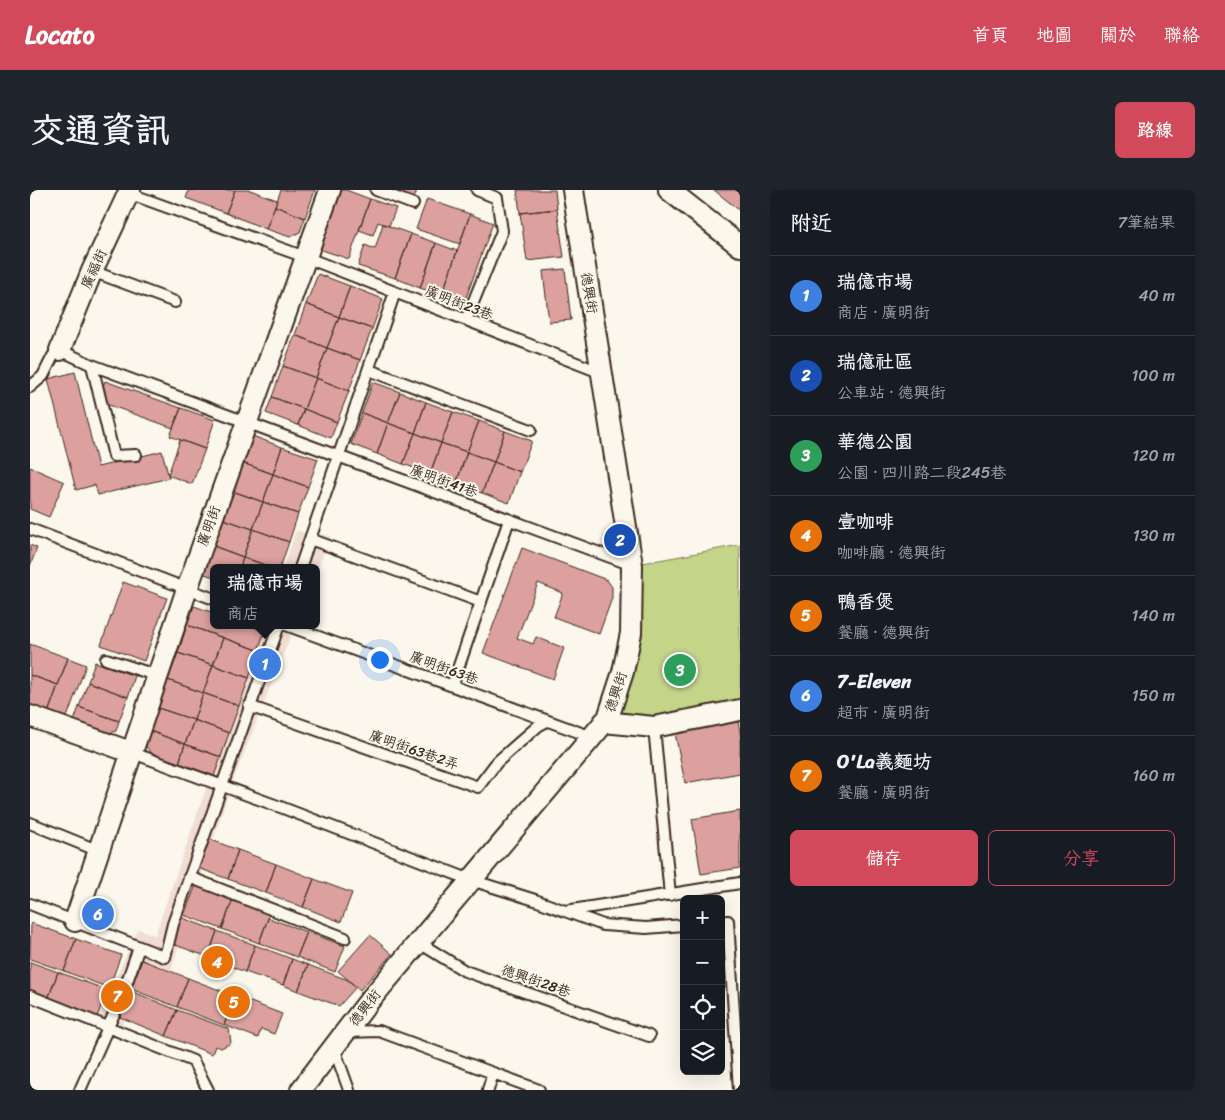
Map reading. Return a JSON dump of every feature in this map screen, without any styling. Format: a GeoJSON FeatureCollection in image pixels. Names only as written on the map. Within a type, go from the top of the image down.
{"type":"FeatureCollection","features":[{"type":"Feature","properties":{"kind":"street","name":"廣明街"},"geometry":{"type":"LineString","coordinates":[[75,921],[187,589],[330,190]]}},
{"type":"Feature","properties":{"kind":"street","name":"德興街"},"geometry":{"type":"LineString","coordinates":[[301,1090],[418,942],[608,718],[623,672],[630,633],[632,565],[573,190]]}},
{"type":"Feature","properties":{"kind":"street"},"geometry":{"type":"LineString","coordinates":[[669,190],[740,246]]}},
{"type":"Feature","properties":{"kind":"street","name":"廣福街"},"geometry":{"type":"LineString","coordinates":[[60,350],[92,271],[129,192]]}},
{"type":"Feature","properties":{"kind":"street"},"geometry":{"type":"LineString","coordinates":[[598,729],[654,727],[740,710]]}},
{"type":"Feature","properties":{"kind":"street"},"geometry":{"type":"LineString","coordinates":[[30,716],[133,753]]}},
{"type":"Feature","properties":{"kind":"lane"},"geometry":{"type":"LineString","coordinates":[[376,190],[413,204]]}},
{"type":"Feature","properties":{"kind":"lane"},"geometry":{"type":"LineString","coordinates":[[466,320],[502,231],[498,198],[477,190]]}},
{"type":"Feature","properties":{"kind":"lane","name":"廣明街23巷"},"geometry":{"type":"LineString","coordinates":[[129,192],[306,257],[602,373]]}},
{"type":"Feature","properties":{"kind":"lane"},"geometry":{"type":"LineString","coordinates":[[92,271],[175,302]]}},
{"type":"Feature","properties":{"kind":"lane"},"geometry":{"type":"LineString","coordinates":[[301,564],[395,292]]}},
{"type":"Feature","properties":{"kind":"lane"},"geometry":{"type":"LineString","coordinates":[[30,386],[43,376],[54,356],[60,350]]}},
{"type":"Feature","properties":{"kind":"lane","name":"廣明街41巷"},"geometry":{"type":"LineString","coordinates":[[60,350],[92,365],[246,423],[632,565]]}},
{"type":"Feature","properties":{"kind":"lane"},"geometry":{"type":"LineString","coordinates":[[92,365],[114,456],[136,455]]}},
{"type":"Feature","properties":{"kind":"lane"},"geometry":{"type":"LineString","coordinates":[[369,370],[531,430]]}},
{"type":"Feature","properties":{"kind":"lane"},"geometry":{"type":"LineString","coordinates":[[452,686],[509,520]]}},
{"type":"Feature","properties":{"kind":"lane"},"geometry":{"type":"LineString","coordinates":[[30,529],[210,598]]}},
{"type":"Feature","properties":{"kind":"lane"},"geometry":{"type":"LineString","coordinates":[[310,540],[481,602]]}},
{"type":"Feature","properties":{"kind":"lane"},"geometry":{"type":"LineString","coordinates":[[30,904],[165,957],[173,924],[189,877],[278,629]]}},
{"type":"Feature","properties":{"kind":"lane","name":"廣明街63巷"},"geometry":{"type":"LineString","coordinates":[[297,629],[547,721],[598,729]]}},
{"type":"Feature","properties":{"kind":"lane"},"geometry":{"type":"LineString","coordinates":[[106,659],[158,676]]}},
{"type":"Feature","properties":{"kind":"lane","name":"廣明街63巷2弄"},"geometry":{"type":"LineString","coordinates":[[249,706],[478,787],[496,762],[538,726],[547,721]]}},
{"type":"Feature","properties":{"kind":"lane"},"geometry":{"type":"LineString","coordinates":[[654,727],[670,895]]}},
{"type":"Feature","properties":{"kind":"lane"},"geometry":{"type":"LineString","coordinates":[[133,753],[471,880],[603,925],[646,928],[680,925]]}},
{"type":"Feature","properties":{"kind":"lane"},"geometry":{"type":"LineString","coordinates":[[30,823],[99,851]]}},
{"type":"Feature","properties":{"kind":"lane"},"geometry":{"type":"LineString","coordinates":[[189,877],[345,938]]}},
{"type":"Feature","properties":{"kind":"lane"},"geometry":{"type":"LineString","coordinates":[[565,911],[740,883]]}},
{"type":"Feature","properties":{"kind":"lane"},"geometry":{"type":"LineString","coordinates":[[725,921],[728,921],[739,1090]]}},
{"type":"Feature","properties":{"kind":"lane","name":"德興街28巷"},"geometry":{"type":"LineString","coordinates":[[418,942],[465,971],[649,1036]]}},
{"type":"Feature","properties":{"kind":"lane"},"geometry":{"type":"LineString","coordinates":[[80,1090],[109,1027],[139,947]]}},
{"type":"Feature","properties":{"kind":"lane"},"geometry":{"type":"LineString","coordinates":[[30,996],[193,1061],[208,1090]]}},
{"type":"Feature","properties":{"kind":"lane"},"geometry":{"type":"LineString","coordinates":[[346,1032],[379,1031],[539,1090]]}},
{"type":"Feature","properties":{"kind":"lane"},"geometry":{"type":"LineString","coordinates":[[334,1048],[349,1090]]}},
{"type":"Feature","properties":{"kind":"lane"},"geometry":{"type":"LineString","coordinates":[[488,1090],[493,1073]]}},
{"type":"Feature","properties":{"kind":"shaded area"},"geometry":{"type":"Polygon","coordinates":[[[296,531],[331,536],[320,564],[284,564],[296,531]]]}},
{"type":"Feature","properties":{"kind":"shaded area"},"geometry":{"type":"Polygon","coordinates":[[[262,629],[293,629],[229,791],[171,970],[146,961],[120,1030],[99,1015],[138,929],[155,935],[262,629]]]}},
{"type":"Feature","properties":{"kind":"green space"},"geometry":{"type":"Polygon","coordinates":[[[740,545],[740,707],[654,727],[608,718],[632,565],[740,545]]]}},
{"type":"Feature","properties":{"kind":"building"},"geometry":{"type":"Polygon","coordinates":[[[189,190],[235,190],[226,213],[186,198],[189,190]]]}},
{"type":"Feature","properties":{"kind":"building"},"geometry":{"type":"Polygon","coordinates":[[[235,190],[250,190],[277,200],[266,229],[226,213],[235,190]]]}},
{"type":"Feature","properties":{"kind":"building"},"geometry":{"type":"Polygon","coordinates":[[[281,190],[315,190],[305,218],[275,206],[281,190]]]}},
{"type":"Feature","properties":{"kind":"building"},"geometry":{"type":"Polygon","coordinates":[[[331,190],[346,190],[370,199],[349,259],[322,250],[314,237],[331,190]]]}},
{"type":"Feature","properties":{"kind":"building"},"geometry":{"type":"Polygon","coordinates":[[[392,190],[417,190],[414,199],[392,190]]]}},
{"type":"Feature","properties":{"kind":"building"},"geometry":{"type":"Polygon","coordinates":[[[517,190],[555,190],[557,209],[520,213],[517,190]]]}},
{"type":"Feature","properties":{"kind":"building"},"geometry":{"type":"Polygon","coordinates":[[[714,190],[740,190],[740,211],[714,190]]]}},
{"type":"Feature","properties":{"kind":"building"},"geometry":{"type":"Polygon","coordinates":[[[370,199],[396,208],[389,226],[378,222],[373,235],[359,230],[370,199]]]}},
{"type":"Feature","properties":{"kind":"building"},"geometry":{"type":"Polygon","coordinates":[[[427,199],[470,214],[460,244],[416,229],[427,199]]]}},
{"type":"Feature","properties":{"kind":"building"},"geometry":{"type":"Polygon","coordinates":[[[275,206],[305,218],[300,232],[290,237],[266,229],[275,206]]]}},
{"type":"Feature","properties":{"kind":"building"},"geometry":{"type":"Polygon","coordinates":[[[557,209],[564,257],[527,261],[520,213],[557,209]]]}},
{"type":"Feature","properties":{"kind":"building"},"geometry":{"type":"Polygon","coordinates":[[[470,214],[493,223],[464,303],[442,295],[470,214]]]}},
{"type":"Feature","properties":{"kind":"building"},"geometry":{"type":"Polygon","coordinates":[[[383,224],[411,234],[395,278],[358,266],[365,245],[375,249],[383,224]]]}},
{"type":"Feature","properties":{"kind":"building"},"geometry":{"type":"Polygon","coordinates":[[[411,234],[436,243],[420,288],[395,278],[411,234]]]}},
{"type":"Feature","properties":{"kind":"building"},"geometry":{"type":"Polygon","coordinates":[[[436,243],[457,251],[442,295],[420,288],[436,243]]]}},
{"type":"Feature","properties":{"kind":"building"},"geometry":{"type":"Polygon","coordinates":[[[565,269],[571,320],[549,322],[543,271],[565,269]]]}},
{"type":"Feature","properties":{"kind":"building"},"geometry":{"type":"Polygon","coordinates":[[[318,274],[350,286],[339,317],[306,304],[318,274]]]}},
{"type":"Feature","properties":{"kind":"building"},"geometry":{"type":"Polygon","coordinates":[[[350,286],[383,299],[372,329],[339,317],[350,286]]]}},
{"type":"Feature","properties":{"kind":"building"},"geometry":{"type":"Polygon","coordinates":[[[306,304],[339,317],[327,348],[295,335],[306,304]]]}},
{"type":"Feature","properties":{"kind":"building"},"geometry":{"type":"Polygon","coordinates":[[[339,317],[372,329],[360,360],[327,348],[339,317]]]}},
{"type":"Feature","properties":{"kind":"building"},"geometry":{"type":"Polygon","coordinates":[[[295,335],[327,348],[316,378],[283,366],[295,335]]]}},
{"type":"Feature","properties":{"kind":"building"},"geometry":{"type":"Polygon","coordinates":[[[327,348],[360,360],[349,391],[316,378],[327,348]]]}},
{"type":"Feature","properties":{"kind":"building"},"geometry":{"type":"Polygon","coordinates":[[[283,366],[316,378],[304,409],[272,397],[283,366]]]}},
{"type":"Feature","properties":{"kind":"building"},"geometry":{"type":"Polygon","coordinates":[[[75,372],[98,467],[162,451],[169,478],[98,495],[95,485],[76,490],[48,379],[75,372]]]}},
{"type":"Feature","properties":{"kind":"building"},"geometry":{"type":"Polygon","coordinates":[[[316,378],[349,391],[337,422],[304,409],[316,378]]]}},
{"type":"Feature","properties":{"kind":"building"},"geometry":{"type":"Polygon","coordinates":[[[105,381],[181,408],[173,428],[98,401],[105,381]]]}},
{"type":"Feature","properties":{"kind":"building"},"geometry":{"type":"Polygon","coordinates":[[[373,382],[400,392],[388,423],[362,413],[373,382]]]}},
{"type":"Feature","properties":{"kind":"building"},"geometry":{"type":"Polygon","coordinates":[[[400,392],[426,402],[415,433],[388,423],[400,392]]]}},
{"type":"Feature","properties":{"kind":"building"},"geometry":{"type":"Polygon","coordinates":[[[272,397],[304,409],[298,425],[266,413],[272,397]]]}},
{"type":"Feature","properties":{"kind":"building"},"geometry":{"type":"Polygon","coordinates":[[[426,402],[453,412],[441,443],[415,433],[426,402]]]}},
{"type":"Feature","properties":{"kind":"building"},"geometry":{"type":"Polygon","coordinates":[[[181,408],[215,420],[205,449],[170,436],[181,408]]]}},
{"type":"Feature","properties":{"kind":"building"},"geometry":{"type":"Polygon","coordinates":[[[304,409],[337,422],[331,438],[298,425],[304,409]]]}},
{"type":"Feature","properties":{"kind":"building"},"geometry":{"type":"Polygon","coordinates":[[[453,412],[479,421],[467,452],[441,443],[453,412]]]}},
{"type":"Feature","properties":{"kind":"building"},"geometry":{"type":"Polygon","coordinates":[[[362,413],[388,423],[377,454],[351,444],[362,413]]]}},
{"type":"Feature","properties":{"kind":"building"},"geometry":{"type":"Polygon","coordinates":[[[479,421],[505,431],[494,462],[467,452],[479,421]]]}},
{"type":"Feature","properties":{"kind":"building"},"geometry":{"type":"Polygon","coordinates":[[[388,423],[415,433],[403,464],[377,454],[388,423]]]}},
{"type":"Feature","properties":{"kind":"building"},"geometry":{"type":"Polygon","coordinates":[[[505,431],[532,441],[520,472],[494,462],[505,431]]]}},
{"type":"Feature","properties":{"kind":"building"},"geometry":{"type":"Polygon","coordinates":[[[415,433],[441,443],[430,474],[403,464],[415,433]]]}},
{"type":"Feature","properties":{"kind":"building"},"geometry":{"type":"Polygon","coordinates":[[[247,434],[282,447],[273,474],[237,461],[247,434]]]}},
{"type":"Feature","properties":{"kind":"building"},"geometry":{"type":"Polygon","coordinates":[[[180,440],[205,449],[192,484],[168,475],[180,440]]]}},
{"type":"Feature","properties":{"kind":"building"},"geometry":{"type":"Polygon","coordinates":[[[441,443],[467,452],[456,484],[430,474],[441,443]]]}},
{"type":"Feature","properties":{"kind":"building"},"geometry":{"type":"Polygon","coordinates":[[[282,447],[318,459],[308,487],[273,474],[282,447]]]}},
{"type":"Feature","properties":{"kind":"building"},"geometry":{"type":"Polygon","coordinates":[[[467,452],[494,462],[482,493],[456,484],[467,452]]]}},
{"type":"Feature","properties":{"kind":"building"},"geometry":{"type":"Polygon","coordinates":[[[237,461],[273,474],[263,502],[227,489],[237,461]]]}},
{"type":"Feature","properties":{"kind":"building"},"geometry":{"type":"Polygon","coordinates":[[[494,462],[520,472],[509,503],[482,493],[494,462]]]}},
{"type":"Feature","properties":{"kind":"building"},"geometry":{"type":"Polygon","coordinates":[[[30,467],[64,482],[49,517],[30,509],[30,467]]]}},
{"type":"Feature","properties":{"kind":"building"},"geometry":{"type":"Polygon","coordinates":[[[273,474],[308,487],[298,514],[263,502],[273,474]]]}},
{"type":"Feature","properties":{"kind":"building"},"geometry":{"type":"Polygon","coordinates":[[[227,489],[263,502],[253,529],[217,517],[227,489]]]}},
{"type":"Feature","properties":{"kind":"building"},"geometry":{"type":"Polygon","coordinates":[[[263,502],[298,514],[289,542],[253,529],[263,502]]]}},
{"type":"Feature","properties":{"kind":"building"},"geometry":{"type":"Polygon","coordinates":[[[217,517],[253,529],[243,557],[208,544],[217,517]]]}},
{"type":"Feature","properties":{"kind":"building"},"geometry":{"type":"Polygon","coordinates":[[[253,529],[289,542],[281,564],[262,564],[243,557],[253,529]]]}},
{"type":"Feature","properties":{"kind":"building"},"geometry":{"type":"Polygon","coordinates":[[[208,544],[243,557],[241,564],[210,564],[210,576],[198,572],[208,544]]]}},
{"type":"Feature","properties":{"kind":"building"},"geometry":{"type":"Polygon","coordinates":[[[30,545],[37,548],[30,566],[30,545]]]}},
{"type":"Feature","properties":{"kind":"building"},"geometry":{"type":"Polygon","coordinates":[[[522,548],[607,580],[612,587],[612,598],[599,634],[554,617],[563,593],[538,583],[517,638],[533,644],[536,637],[564,648],[553,679],[483,653],[522,548]]]}},
{"type":"Feature","properties":{"kind":"building"},"geometry":{"type":"Polygon","coordinates":[[[243,557],[262,564],[241,564],[243,557]]]}},
{"type":"Feature","properties":{"kind":"building"},"geometry":{"type":"Polygon","coordinates":[[[123,582],[167,598],[144,661],[101,645],[123,582]]]}},
{"type":"Feature","properties":{"kind":"building"},"geometry":{"type":"Polygon","coordinates":[[[194,606],[210,612],[210,629],[259,629],[265,631],[258,650],[187,625],[194,606]]]}},
{"type":"Feature","properties":{"kind":"building"},"geometry":{"type":"Polygon","coordinates":[[[187,625],[223,638],[213,665],[178,653],[187,625]]]}},
{"type":"Feature","properties":{"kind":"building"},"geometry":{"type":"Polygon","coordinates":[[[223,638],[258,650],[249,678],[213,665],[223,638]]]}},
{"type":"Feature","properties":{"kind":"building"},"geometry":{"type":"Polygon","coordinates":[[[30,644],[68,658],[58,685],[30,675],[30,644]]]}},
{"type":"Feature","properties":{"kind":"building"},"geometry":{"type":"Polygon","coordinates":[[[178,653],[213,665],[203,693],[168,680],[178,653]]]}},
{"type":"Feature","properties":{"kind":"building"},"geometry":{"type":"Polygon","coordinates":[[[68,658],[86,665],[66,720],[48,713],[68,658]]]}},
{"type":"Feature","properties":{"kind":"building"},"geometry":{"type":"Polygon","coordinates":[[[95,662],[135,676],[128,697],[88,682],[95,662]]]}},
{"type":"Feature","properties":{"kind":"building"},"geometry":{"type":"Polygon","coordinates":[[[213,665],[249,678],[239,706],[203,693],[213,665]]]}},
{"type":"Feature","properties":{"kind":"building"},"geometry":{"type":"Polygon","coordinates":[[[30,675],[58,685],[48,713],[30,707],[30,675]]]}},
{"type":"Feature","properties":{"kind":"building"},"geometry":{"type":"Polygon","coordinates":[[[168,680],[203,693],[194,720],[158,708],[168,680]]]}},
{"type":"Feature","properties":{"kind":"building"},"geometry":{"type":"Polygon","coordinates":[[[88,682],[128,697],[119,721],[79,707],[88,682]]]}},
{"type":"Feature","properties":{"kind":"building"},"geometry":{"type":"Polygon","coordinates":[[[203,693],[239,706],[229,733],[194,720],[203,693]]]}},
{"type":"Feature","properties":{"kind":"building"},"geometry":{"type":"Polygon","coordinates":[[[79,707],[119,721],[116,731],[107,734],[74,721],[79,707]]]}},
{"type":"Feature","properties":{"kind":"building"},"geometry":{"type":"Polygon","coordinates":[[[158,708],[194,720],[185,744],[150,731],[158,708]]]}},
{"type":"Feature","properties":{"kind":"building"},"geometry":{"type":"Polygon","coordinates":[[[194,720],[229,733],[221,757],[185,744],[194,720]]]}},
{"type":"Feature","properties":{"kind":"building"},"geometry":{"type":"Polygon","coordinates":[[[738,721],[740,732],[740,773],[685,783],[675,733],[738,721]]]}},
{"type":"Feature","properties":{"kind":"building"},"geometry":{"type":"Polygon","coordinates":[[[150,731],[185,744],[179,763],[151,753],[145,745],[150,731]]]}},
{"type":"Feature","properties":{"kind":"building"},"geometry":{"type":"Polygon","coordinates":[[[185,744],[221,757],[214,776],[179,763],[185,744]]]}},
{"type":"Feature","properties":{"kind":"building"},"geometry":{"type":"Polygon","coordinates":[[[740,811],[740,868],[701,874],[692,819],[740,811]]]}},
{"type":"Feature","properties":{"kind":"building"},"geometry":{"type":"Polygon","coordinates":[[[201,836],[238,850],[228,879],[190,865],[201,836]]]}},
{"type":"Feature","properties":{"kind":"building"},"geometry":{"type":"Polygon","coordinates":[[[238,850],[276,864],[266,893],[228,879],[238,850]]]}},
{"type":"Feature","properties":{"kind":"building"},"geometry":{"type":"Polygon","coordinates":[[[276,864],[314,879],[303,907],[266,893],[276,864]]]}},
{"type":"Feature","properties":{"kind":"building"},"geometry":{"type":"Polygon","coordinates":[[[314,879],[352,893],[341,922],[303,907],[314,879]]]}},
{"type":"Feature","properties":{"kind":"building"},"geometry":{"type":"Polygon","coordinates":[[[196,885],[233,899],[222,929],[184,915],[196,885]]]}},
{"type":"Feature","properties":{"kind":"building"},"geometry":{"type":"Polygon","coordinates":[[[233,899],[270,913],[259,943],[222,929],[233,899]]]}},
{"type":"Feature","properties":{"kind":"building"},"geometry":{"type":"Polygon","coordinates":[[[180,917],[217,931],[208,957],[170,943],[180,917]]]}},
{"type":"Feature","properties":{"kind":"building"},"geometry":{"type":"Polygon","coordinates":[[[268,918],[307,932],[297,957],[259,943],[268,918]]]}},
{"type":"Feature","properties":{"kind":"building"},"geometry":{"type":"Polygon","coordinates":[[[31,923],[76,939],[64,971],[30,959],[31,923]]]}},
{"type":"Feature","properties":{"kind":"building"},"geometry":{"type":"Polygon","coordinates":[[[217,931],[255,945],[245,972],[208,957],[217,931]]]}},
{"type":"Feature","properties":{"kind":"building"},"geometry":{"type":"Polygon","coordinates":[[[307,932],[345,946],[335,972],[297,957],[307,932]]]}},
{"type":"Feature","properties":{"kind":"building"},"geometry":{"type":"Polygon","coordinates":[[[370,935],[392,954],[360,990],[338,971],[370,935]]]}},
{"type":"Feature","properties":{"kind":"building"},"geometry":{"type":"Polygon","coordinates":[[[76,939],[121,955],[109,988],[64,971],[76,939]]]}},
{"type":"Feature","properties":{"kind":"building"},"geometry":{"type":"Polygon","coordinates":[[[255,945],[292,959],[283,985],[245,972],[255,945]]]}},
{"type":"Feature","properties":{"kind":"building"},"geometry":{"type":"Polygon","coordinates":[[[292,959],[308,965],[298,991],[283,985],[292,959]]]}},
{"type":"Feature","properties":{"kind":"building"},"geometry":{"type":"Polygon","coordinates":[[[142,960],[188,978],[177,1007],[131,989],[142,960]]]}},
{"type":"Feature","properties":{"kind":"building"},"geometry":{"type":"Polygon","coordinates":[[[30,962],[58,972],[48,999],[30,993],[30,962]]]}},
{"type":"Feature","properties":{"kind":"building"},"geometry":{"type":"Polygon","coordinates":[[[308,965],[348,980],[356,987],[339,1006],[298,991],[308,965]]]}},
{"type":"Feature","properties":{"kind":"building"},"geometry":{"type":"Polygon","coordinates":[[[58,972],[107,990],[97,1017],[48,999],[58,972]]]}},
{"type":"Feature","properties":{"kind":"building"},"geometry":{"type":"Polygon","coordinates":[[[188,978],[235,996],[224,1025],[177,1007],[188,978]]]}},
{"type":"Feature","properties":{"kind":"building"},"geometry":{"type":"Polygon","coordinates":[[[131,991],[177,1010],[166,1036],[120,1017],[131,991]]]}},
{"type":"Feature","properties":{"kind":"building"},"geometry":{"type":"Polygon","coordinates":[[[235,996],[282,1014],[274,1034],[261,1029],[258,1038],[224,1025],[235,996]]]}},
{"type":"Feature","properties":{"kind":"building"},"geometry":{"type":"Polygon","coordinates":[[[177,1010],[229,1029],[231,1043],[221,1048],[215,1046],[212,1054],[166,1036],[177,1010]]]}},
{"type":"Feature","properties":{"kind":"place","name":"瑞億社區"},"geometry":{"type":"Point","coordinates":[620,540]}},
{"type":"Feature","properties":{"kind":"place","name":"瑞億市場"},"geometry":{"type":"Point","coordinates":[265,664]}},
{"type":"Feature","properties":{"kind":"place","name":"華德公園"},"geometry":{"type":"Point","coordinates":[680,670]}},
{"type":"Feature","properties":{"kind":"place","name":"7-Eleven"},"geometry":{"type":"Point","coordinates":[98,914]}},
{"type":"Feature","properties":{"kind":"place","name":"壹咖啡"},"geometry":{"type":"Point","coordinates":[217,962]}},
{"type":"Feature","properties":{"kind":"place","name":"O'La義麵坊"},"geometry":{"type":"Point","coordinates":[117,996]}},
{"type":"Feature","properties":{"kind":"place","name":"鴨香煲"},"geometry":{"type":"Point","coordinates":[234,1002]}}]}
